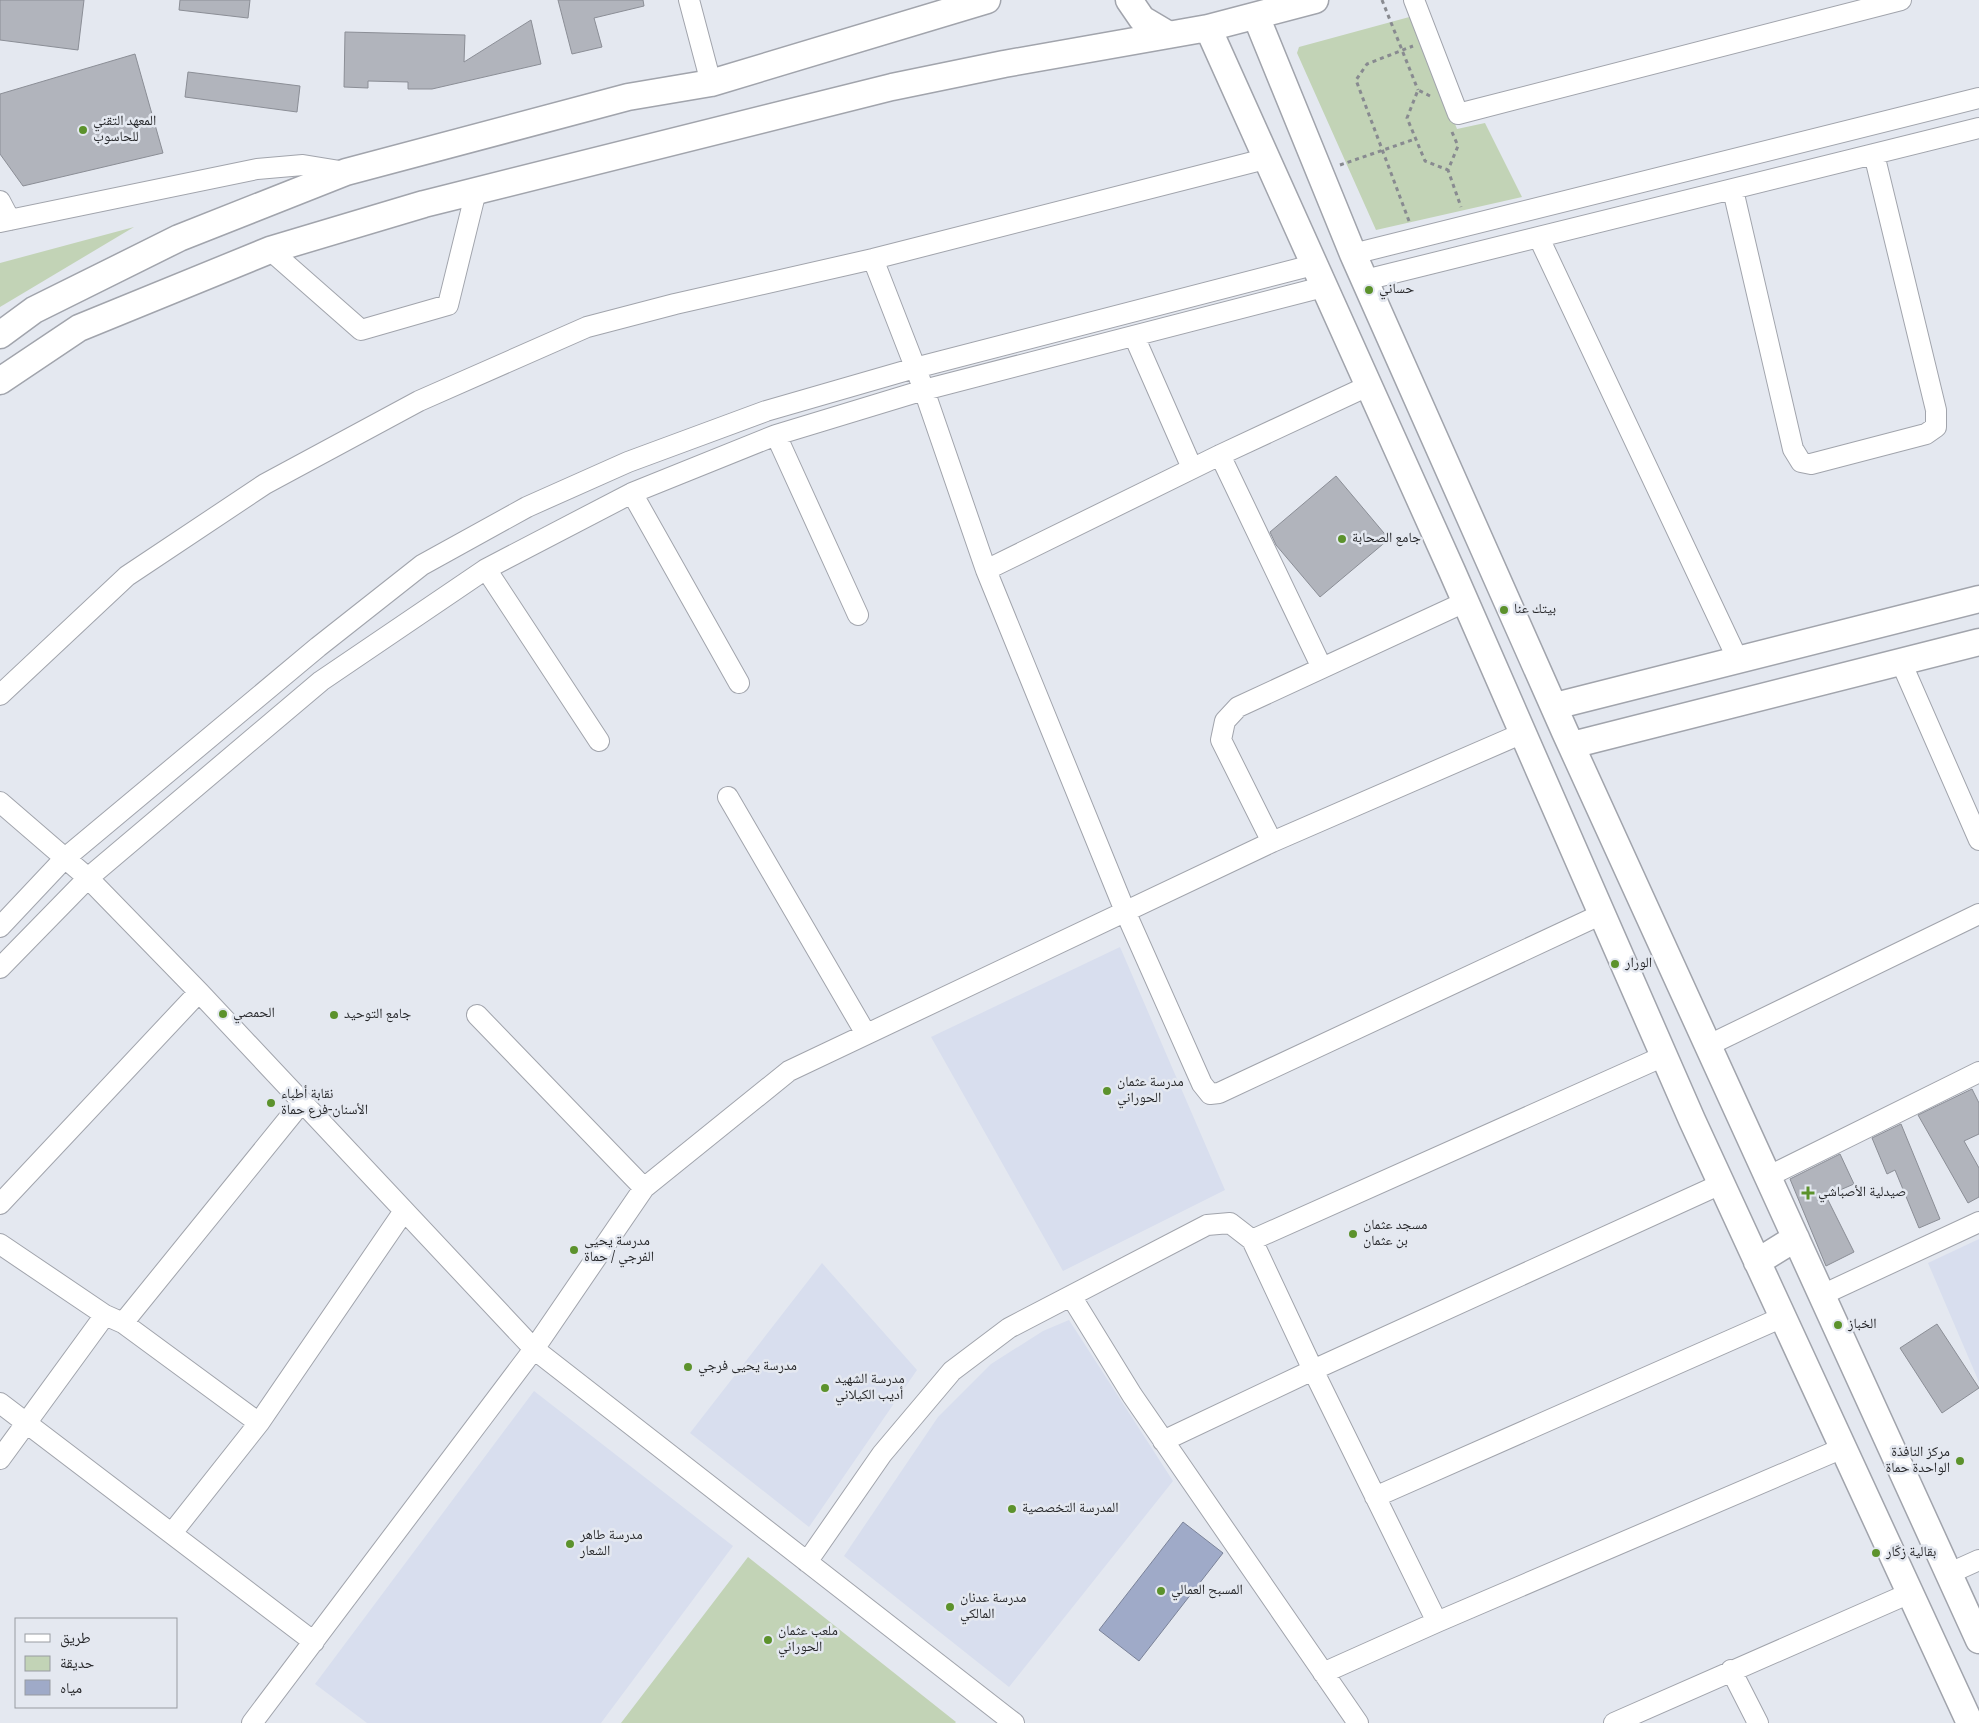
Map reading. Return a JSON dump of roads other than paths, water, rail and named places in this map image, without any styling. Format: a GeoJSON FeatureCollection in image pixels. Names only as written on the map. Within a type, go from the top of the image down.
{"type":"FeatureCollection","features":[{"type":"Feature","properties":{"kind":"main road"},"geometry":{"type":"LineString","coordinates":[[0,334],[34,310],[179,238],[346,172],[628,97],[711,82],[988,0]]}},
{"type":"Feature","properties":{"kind":"main road"},"geometry":{"type":"LineString","coordinates":[[1129,0],[1142,19],[1170,35]]}},
{"type":"Feature","properties":{"kind":"main road"},"geometry":{"type":"LineString","coordinates":[[0,381],[79,328],[270,250],[424,204],[892,87],[1004,64],[1208,28],[1314,0]]}},
{"type":"Feature","properties":{"kind":"main road"},"geometry":{"type":"LineString","coordinates":[[1256,16],[1353,254],[1470,517],[1767,1177],[1950,1573],[1979,1640]]}},
{"type":"Feature","properties":{"kind":"main road"},"geometry":{"type":"LineString","coordinates":[[1208,28],[1265,159],[1436,536],[1721,1184],[1970,1723]]}},
{"type":"Feature","properties":{"kind":"main road"},"geometry":{"type":"LineString","coordinates":[[1436,536],[1470,517]]}},
{"type":"Feature","properties":{"kind":"main road"},"geometry":{"type":"LineString","coordinates":[[1555,706],[1979,600]]}},
{"type":"Feature","properties":{"kind":"main road"},"geometry":{"type":"LineString","coordinates":[[1572,745],[1979,642]]}},
{"type":"Feature","properties":{"kind":"main road"},"geometry":{"type":"LineString","coordinates":[[1559,816],[1595,796]]}},
{"type":"Feature","properties":{"kind":"main road"},"geometry":{"type":"LineString","coordinates":[[1757,1262],[1796,1238]]}},
{"type":"Feature","properties":{"kind":"street"},"geometry":{"type":"LineString","coordinates":[[689,0],[711,82]]}},
{"type":"Feature","properties":{"kind":"street"},"geometry":{"type":"LineString","coordinates":[[1414,0],[1458,114],[1836,8],[1901,0]]}},
{"type":"Feature","properties":{"kind":"street"},"geometry":{"type":"LineString","coordinates":[[1353,254],[1979,98]]}},
{"type":"Feature","properties":{"kind":"street"},"geometry":{"type":"LineString","coordinates":[[1365,280],[1979,128]]}},
{"type":"Feature","properties":{"kind":"street"},"geometry":{"type":"LineString","coordinates":[[1733,190],[1793,449],[1801,462],[1810,464],[1926,434],[1936,427],[1936,410],[1874,154]]}},
{"type":"Feature","properties":{"kind":"street"},"geometry":{"type":"LineString","coordinates":[[0,695],[128,576],[265,484],[419,401],[587,327],[675,304],[874,259],[1265,159]]}},
{"type":"Feature","properties":{"kind":"street"},"geometry":{"type":"LineString","coordinates":[[0,201],[5,221],[257,169],[303,165],[346,172]]}},
{"type":"Feature","properties":{"kind":"street"},"geometry":{"type":"LineString","coordinates":[[270,250],[362,330],[448,305],[476,192]]}},
{"type":"Feature","properties":{"kind":"street"},"geometry":{"type":"LineString","coordinates":[[1539,238],[1738,660]]}},
{"type":"Feature","properties":{"kind":"street"},"geometry":{"type":"LineString","coordinates":[[874,259],[924,390],[986,570],[1125,911],[1202,1084],[1210,1094],[1219,1093],[1602,914]]}},
{"type":"Feature","properties":{"kind":"street"},"geometry":{"type":"LineString","coordinates":[[0,968],[88,878],[320,681],[486,569],[632,493],[776,435],[924,390],[1134,336],[1318,276]]}},
{"type":"Feature","properties":{"kind":"street"},"geometry":{"type":"LineString","coordinates":[[0,927],[64,859],[208,737],[422,565],[527,508],[628,462],[766,411],[915,368],[1318,276]]}},
{"type":"Feature","properties":{"kind":"street"},"geometry":{"type":"LineString","coordinates":[[1134,336],[1192,468]]}},
{"type":"Feature","properties":{"kind":"street"},"geometry":{"type":"LineString","coordinates":[[986,570],[1192,468],[1368,386]]}},
{"type":"Feature","properties":{"kind":"street"},"geometry":{"type":"LineString","coordinates":[[776,435],[858,615]]}},
{"type":"Feature","properties":{"kind":"street"},"geometry":{"type":"LineString","coordinates":[[1220,455],[1322,668]]}},
{"type":"Feature","properties":{"kind":"street"},"geometry":{"type":"LineString","coordinates":[[632,493],[739,683]]}},
{"type":"Feature","properties":{"kind":"street"},"geometry":{"type":"LineString","coordinates":[[486,569],[599,741]]}},
{"type":"Feature","properties":{"kind":"street"},"geometry":{"type":"LineString","coordinates":[[1272,842],[1221,740],[1225,721],[1238,707],[1465,602]]}},
{"type":"Feature","properties":{"kind":"street"},"geometry":{"type":"LineString","coordinates":[[1901,662],[1979,840]]}},
{"type":"Feature","properties":{"kind":"street"},"geometry":{"type":"LineString","coordinates":[[252,1723],[534,1349],[644,1188],[789,1070],[1272,842],[1523,733]]}},
{"type":"Feature","properties":{"kind":"street"},"geometry":{"type":"LineString","coordinates":[[728,797],[866,1034]]}},
{"type":"Feature","properties":{"kind":"street"},"geometry":{"type":"LineString","coordinates":[[0,802],[88,878],[199,992],[534,1349],[1014,1723]]}},
{"type":"Feature","properties":{"kind":"street"},"geometry":{"type":"LineString","coordinates":[[1709,1045],[1979,914]]}},
{"type":"Feature","properties":{"kind":"street"},"geometry":{"type":"LineString","coordinates":[[0,1204],[199,992]]}},
{"type":"Feature","properties":{"kind":"street"},"geometry":{"type":"LineString","coordinates":[[476,1014],[644,1188]]}},
{"type":"Feature","properties":{"kind":"street"},"geometry":{"type":"LineString","coordinates":[[1252,1240],[1664,1056]]}},
{"type":"Feature","properties":{"kind":"street"},"geometry":{"type":"LineString","coordinates":[[1767,1177],[1979,1072]]}},
{"type":"Feature","properties":{"kind":"street"},"geometry":{"type":"LineString","coordinates":[[123,1323],[302,1102]]}},
{"type":"Feature","properties":{"kind":"street"},"geometry":{"type":"LineString","coordinates":[[1163,1441],[1313,1370],[1721,1184]]}},
{"type":"Feature","properties":{"kind":"street"},"geometry":{"type":"LineString","coordinates":[[172,1533],[258,1423],[404,1211]]}},
{"type":"Feature","properties":{"kind":"street"},"geometry":{"type":"LineString","coordinates":[[807,1562],[882,1454],[952,1371],[1009,1328],[1208,1225],[1230,1222],[1252,1240],[1313,1370],[1437,1622]]}},
{"type":"Feature","properties":{"kind":"street"},"geometry":{"type":"LineString","coordinates":[[1822,1295],[1979,1222]]}},
{"type":"Feature","properties":{"kind":"street"},"geometry":{"type":"LineString","coordinates":[[0,1244],[105,1315],[123,1323],[258,1423]]}},
{"type":"Feature","properties":{"kind":"street"},"geometry":{"type":"LineString","coordinates":[[1071,1296],[1163,1441],[1358,1723]]}},
{"type":"Feature","properties":{"kind":"street"},"geometry":{"type":"LineString","coordinates":[[0,1459],[105,1315]]}},
{"type":"Feature","properties":{"kind":"street"},"geometry":{"type":"LineString","coordinates":[[1376,1497],[1783,1317]]}},
{"type":"Feature","properties":{"kind":"street"},"geometry":{"type":"LineString","coordinates":[[0,1403],[314,1642]]}},
{"type":"Feature","properties":{"kind":"street"},"geometry":{"type":"LineString","coordinates":[[1324,1673],[1437,1622],[1843,1448]]}},
{"type":"Feature","properties":{"kind":"street"},"geometry":{"type":"LineString","coordinates":[[1950,1573],[1979,1560]]}},
{"type":"Feature","properties":{"kind":"street"},"geometry":{"type":"LineString","coordinates":[[1614,1723],[1910,1593]]}},
{"type":"Feature","properties":{"kind":"street"},"geometry":{"type":"LineString","coordinates":[[1731,1670],[1758,1723]]}},
{"type":"Feature","properties":{"kind":"water","name":"المسبح العمالي"},"geometry":{"type":"Polygon","coordinates":[[[1183,1522],[1223,1553],[1139,1661],[1099,1630],[1183,1522]]]}},
{"type":"Feature","properties":{"kind":"place","name":"المعهد التقني للحاسوب"},"geometry":{"type":"Point","coordinates":[83,130]}},
{"type":"Feature","properties":{"kind":"place","name":"حساني"},"geometry":{"type":"Point","coordinates":[1369,290]}},
{"type":"Feature","properties":{"kind":"place","name":"جامع الصحابة"},"geometry":{"type":"Point","coordinates":[1342,539]}},
{"type":"Feature","properties":{"kind":"place","name":"بيتك عنا"},"geometry":{"type":"Point","coordinates":[1504,610]}},
{"type":"Feature","properties":{"kind":"place","name":"الورار"},"geometry":{"type":"Point","coordinates":[1615,964]}},
{"type":"Feature","properties":{"kind":"place","name":"الحمصي"},"geometry":{"type":"Point","coordinates":[223,1014]}},
{"type":"Feature","properties":{"kind":"place","name":"جامع التوحيد"},"geometry":{"type":"Point","coordinates":[334,1015]}},
{"type":"Feature","properties":{"kind":"place","name":"مدرسة عثمان الحوراني"},"geometry":{"type":"Point","coordinates":[1107,1091]}},
{"type":"Feature","properties":{"kind":"place","name":"نقابة أطباء الأسنان-فرع حماة"},"geometry":{"type":"Point","coordinates":[271,1103]}},
{"type":"Feature","properties":{"kind":"place","name":"صيدلية الأصباشي"},"geometry":{"type":"Point","coordinates":[1808,1193]}},
{"type":"Feature","properties":{"kind":"place","name":"مسجد عثمان بن عثمان"},"geometry":{"type":"Point","coordinates":[1353,1234]}},
{"type":"Feature","properties":{"kind":"place","name":"مدرسة يحيى الفرجي / حماة"},"geometry":{"type":"Point","coordinates":[574,1250]}},
{"type":"Feature","properties":{"kind":"place","name":"الخباز"},"geometry":{"type":"Point","coordinates":[1838,1325]}},
{"type":"Feature","properties":{"kind":"place","name":"مدرسة يحيى فرجي"},"geometry":{"type":"Point","coordinates":[688,1367]}},
{"type":"Feature","properties":{"kind":"place","name":"مدرسة الشهيد أديب الكيلاني"},"geometry":{"type":"Point","coordinates":[825,1388]}},
{"type":"Feature","properties":{"kind":"place","name":"مركز النافذة الواحدة حماة"},"geometry":{"type":"Point","coordinates":[1960,1461]}},
{"type":"Feature","properties":{"kind":"place","name":"المدرسة التخصصية"},"geometry":{"type":"Point","coordinates":[1012,1509]}},
{"type":"Feature","properties":{"kind":"place","name":"مدرسة طاهر الشعار"},"geometry":{"type":"Point","coordinates":[570,1544]}},
{"type":"Feature","properties":{"kind":"place","name":"بقالية زكّار"},"geometry":{"type":"Point","coordinates":[1876,1553]}},
{"type":"Feature","properties":{"kind":"place","name":"المسبح العمالي"},"geometry":{"type":"Point","coordinates":[1161,1591]}},
{"type":"Feature","properties":{"kind":"place","name":"مدرسة عدنان المالكي"},"geometry":{"type":"Point","coordinates":[950,1607]}},
{"type":"Feature","properties":{"kind":"place","name":"ملعب عثمان الحوراني"},"geometry":{"type":"Point","coordinates":[768,1640]}}]}
